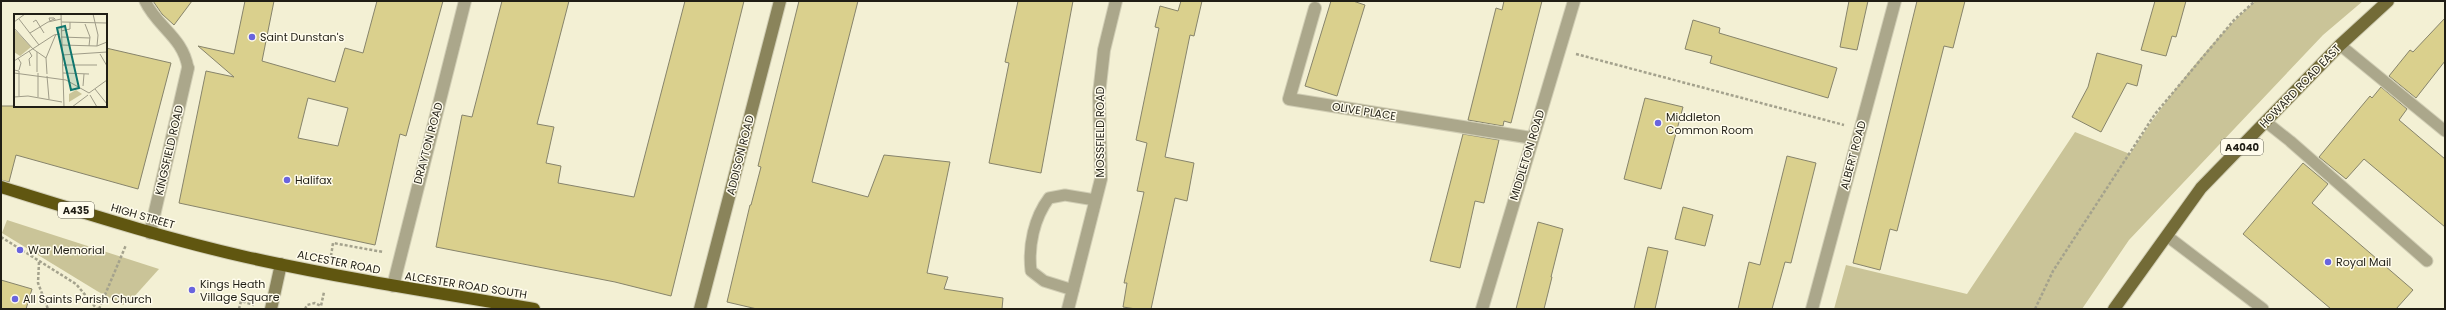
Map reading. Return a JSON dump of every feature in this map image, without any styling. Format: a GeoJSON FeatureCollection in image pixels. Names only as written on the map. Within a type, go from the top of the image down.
{"type":"FeatureCollection","features":[{"type":"Feature","properties":{"kind":"highway","name":"HIGH STREET"},"geometry":{"type":"LineString","coordinates":[[1,188],[150,233],[281,264]]}},
{"type":"Feature","properties":{"kind":"highway","name":"ALCESTER ROAD"},"geometry":{"type":"LineString","coordinates":[[281,264],[393,286]]}},
{"type":"Feature","properties":{"kind":"highway","name":"ALCESTER ROAD SOUTH"},"geometry":{"type":"LineString","coordinates":[[393,286],[534,309]]}},
{"type":"Feature","properties":{"kind":"main road","name":"ADDISON ROAD"},"geometry":{"type":"LineString","coordinates":[[700,309],[780,1]]}},
{"type":"Feature","properties":{"kind":"main road","name":"HOWARD ROAD EAST"},"geometry":{"type":"LineString","coordinates":[[2114,309],[2201,188],[2340,45],[2388,1]]}},
{"type":"Feature","properties":{"kind":"main road"},"geometry":{"type":"LineString","coordinates":[[271,309],[281,264]]}},
{"type":"Feature","properties":{"kind":"street","name":"DRAYTON ROAD"},"geometry":{"type":"LineString","coordinates":[[393,286],[465,1]]}},
{"type":"Feature","properties":{"kind":"street","name":"MOSSFIELD ROAD"},"geometry":{"type":"LineString","coordinates":[[1068,309],[1101,178],[1098,94],[1104,50],[1116,1]]}},
{"type":"Feature","properties":{"kind":"street","name":"MIDDLETON ROAD"},"geometry":{"type":"LineString","coordinates":[[1482,309],[1574,1]]}},
{"type":"Feature","properties":{"kind":"street","name":"ALBERT ROAD"},"geometry":{"type":"LineString","coordinates":[[1812,309],[1895,1]]}},
{"type":"Feature","properties":{"kind":"street","name":"OLIVE PLACE"},"geometry":{"type":"LineString","coordinates":[[1315,8],[1289,99],[1532,138]]}},
{"type":"Feature","properties":{"kind":"street","name":"KINGSFIELD ROAD"},"geometry":{"type":"LineString","coordinates":[[150,233],[188,68]]}},
{"type":"Feature","properties":{"kind":"lane"},"geometry":{"type":"LineString","coordinates":[[145,1],[151,14],[186,54],[188,68]]}},
{"type":"Feature","properties":{"kind":"lane"},"geometry":{"type":"LineString","coordinates":[[2340,45],[2445,131]]}},
{"type":"Feature","properties":{"kind":"lane"},"geometry":{"type":"LineString","coordinates":[[2266,122],[2290,141],[2427,261]]}},
{"type":"Feature","properties":{"kind":"lane"},"geometry":{"type":"LineString","coordinates":[[1073,290],[1044,281],[1031,271],[1029,254],[1040,210],[1049,198],[1065,195],[1095,200]]}},
{"type":"Feature","properties":{"kind":"lane"},"geometry":{"type":"LineString","coordinates":[[2167,236],[2263,309]]}},
{"type":"Feature","properties":{"kind":"path"},"geometry":{"type":"LineString","coordinates":[[2035,309],[2053,271],[2156,114],[2234,20],[2255,1]]}},
{"type":"Feature","properties":{"kind":"path"},"geometry":{"type":"LineString","coordinates":[[1560,49],[1860,130]]}},
{"type":"Feature","properties":{"kind":"path"},"geometry":{"type":"LineString","coordinates":[[1,237],[76,284],[98,309],[133,228]]}},
{"type":"Feature","properties":{"kind":"path"},"geometry":{"type":"LineString","coordinates":[[39,262],[38,283],[48,309]]}},
{"type":"Feature","properties":{"kind":"shaded area"},"geometry":{"type":"Polygon","coordinates":[[[2255,1],[2363,1],[2323,35],[2129,240],[2082,309],[1834,309],[1846,265],[1967,294],[2075,132],[2130,154],[2172,93],[2220,36],[2255,1]]]}},
{"type":"Feature","properties":{"kind":"shaded area"},"geometry":{"type":"Polygon","coordinates":[[[7,220],[159,269],[132,299],[123,305],[97,291],[2,233],[7,220]]]}},
{"type":"Feature","properties":{"kind":"building"},"geometry":{"type":"Polygon","coordinates":[[[153,1],[192,1],[174,25],[162,14],[153,1]]]}},
{"type":"Feature","properties":{"kind":"building"},"geometry":{"type":"Polygon","coordinates":[[[245,1],[274,1],[262,61],[335,82],[345,48],[363,53],[377,1],[443,1],[406,136],[400,134],[375,245],[179,203],[206,71],[234,77],[198,46],[234,54],[245,1]],[[308,98],[298,138],[338,146],[348,108],[308,98]]]}},
{"type":"Feature","properties":{"kind":"building"},"geometry":{"type":"Polygon","coordinates":[[[502,1],[569,1],[537,124],[554,127],[546,163],[561,166],[558,183],[634,197],[685,1],[744,1],[671,296],[615,282],[436,247],[462,115],[472,117],[502,1]]]}},
{"type":"Feature","properties":{"kind":"building"},"geometry":{"type":"Polygon","coordinates":[[[799,1],[858,1],[812,182],[868,197],[884,155],[950,162],[927,273],[948,277],[944,289],[1003,298],[1002,309],[757,309],[727,302],[750,205],[761,167],[758,166],[799,1]]]}},
{"type":"Feature","properties":{"kind":"building"},"geometry":{"type":"Polygon","coordinates":[[[1018,1],[1073,1],[1041,173],[989,163],[1009,63],[1005,62],[1018,1]]]}},
{"type":"Feature","properties":{"kind":"building"},"geometry":{"type":"Polygon","coordinates":[[[1181,1],[1202,1],[1194,36],[1190,35],[1165,157],[1194,163],[1187,201],[1175,198],[1151,309],[1123,307],[1127,283],[1124,283],[1144,192],[1137,191],[1147,143],[1136,140],[1159,28],[1155,27],[1160,6],[1178,11],[1181,1]]]}},
{"type":"Feature","properties":{"kind":"building"},"geometry":{"type":"Polygon","coordinates":[[[1331,1],[1353,1],[1365,5],[1337,96],[1305,86],[1331,1]]]}},
{"type":"Feature","properties":{"kind":"building"},"geometry":{"type":"Polygon","coordinates":[[[1504,1],[1542,1],[1511,123],[1504,121],[1503,126],[1468,120],[1496,8],[1502,10],[1504,1]]]}},
{"type":"Feature","properties":{"kind":"building"},"geometry":{"type":"Polygon","coordinates":[[[1849,1],[1868,1],[1857,50],[1840,47],[1849,1]]]}},
{"type":"Feature","properties":{"kind":"building"},"geometry":{"type":"Polygon","coordinates":[[[1917,1],[1965,1],[1953,48],[1944,46],[1897,231],[1890,229],[1880,270],[1853,263],[1917,1]]]}},
{"type":"Feature","properties":{"kind":"building"},"geometry":{"type":"Polygon","coordinates":[[[2155,1],[2186,1],[2176,37],[2172,36],[2166,56],[2141,50],[2155,1]]]}},
{"type":"Feature","properties":{"kind":"building"},"geometry":{"type":"Polygon","coordinates":[[[2445,18],[2445,61],[2416,98],[2389,76],[2410,50],[2413,52],[2445,18]]]}},
{"type":"Feature","properties":{"kind":"building"},"geometry":{"type":"Polygon","coordinates":[[[1693,20],[1720,28],[1719,33],[1837,68],[1828,98],[1710,63],[1712,56],[1685,49],[1693,20]]]}},
{"type":"Feature","properties":{"kind":"building"},"geometry":{"type":"Polygon","coordinates":[[[107,48],[171,63],[138,189],[16,155],[9,182],[1,180],[1,106],[107,107],[107,48]]]}},
{"type":"Feature","properties":{"kind":"building"},"geometry":{"type":"Polygon","coordinates":[[[2097,53],[2142,65],[2137,86],[2127,83],[2101,132],[2072,117],[2088,87],[2097,53]]]}},
{"type":"Feature","properties":{"kind":"building"},"geometry":{"type":"Polygon","coordinates":[[[2381,87],[2407,109],[2399,120],[2445,159],[2445,227],[2364,159],[2346,179],[2319,157],[2370,96],[2372,98],[2381,87]]]}},
{"type":"Feature","properties":{"kind":"building"},"geometry":{"type":"Polygon","coordinates":[[[1645,98],[1683,107],[1661,189],[1624,179],[1645,98]]]}},
{"type":"Feature","properties":{"kind":"building"},"geometry":{"type":"Polygon","coordinates":[[[1463,134],[1499,140],[1484,203],[1475,201],[1460,268],[1430,261],[1463,134]]]}},
{"type":"Feature","properties":{"kind":"building"},"geometry":{"type":"Polygon","coordinates":[[[1787,156],[1816,163],[1791,263],[1785,262],[1772,309],[1738,309],[1749,262],[1760,265],[1787,156]]]}},
{"type":"Feature","properties":{"kind":"building","name":"Royal Mail"},"geometry":{"type":"Polygon","coordinates":[[[2303,163],[2328,184],[2312,203],[2413,290],[2396,309],[2331,309],[2243,234],[2303,163]]]}},
{"type":"Feature","properties":{"kind":"building"},"geometry":{"type":"Polygon","coordinates":[[[1683,207],[1713,215],[1705,246],[1675,239],[1683,207]]]}},
{"type":"Feature","properties":{"kind":"building"},"geometry":{"type":"Polygon","coordinates":[[[1538,222],[1563,229],[1544,309],[1516,309],[1538,222]]]}},
{"type":"Feature","properties":{"kind":"building"},"geometry":{"type":"Polygon","coordinates":[[[1648,247],[1668,251],[1655,309],[1634,309],[1648,247]]]}},
{"type":"Feature","properties":{"kind":"building","name":"All Saints Parish Church"},"geometry":{"type":"Polygon","coordinates":[[[1,280],[32,289],[26,309],[1,309],[1,280]]]}},
{"type":"Feature","properties":{"kind":"place","name":"Saint Dunstan's"},"geometry":{"type":"Point","coordinates":[252,37]}},
{"type":"Feature","properties":{"kind":"place","name":"Middleton Common Room"},"geometry":{"type":"Point","coordinates":[1658,123]}},
{"type":"Feature","properties":{"kind":"place","name":"Halifax"},"geometry":{"type":"Point","coordinates":[287,180]}},
{"type":"Feature","properties":{"kind":"place","name":"War Memorial"},"geometry":{"type":"Point","coordinates":[20,250]}},
{"type":"Feature","properties":{"kind":"place","name":"Royal Mail"},"geometry":{"type":"Point","coordinates":[2328,262]}},
{"type":"Feature","properties":{"kind":"place","name":"Kings Heath Village Square"},"geometry":{"type":"Point","coordinates":[192,290]}},
{"type":"Feature","properties":{"kind":"place","name":"All Saints Parish Church"},"geometry":{"type":"Point","coordinates":[15,299]}}]}
